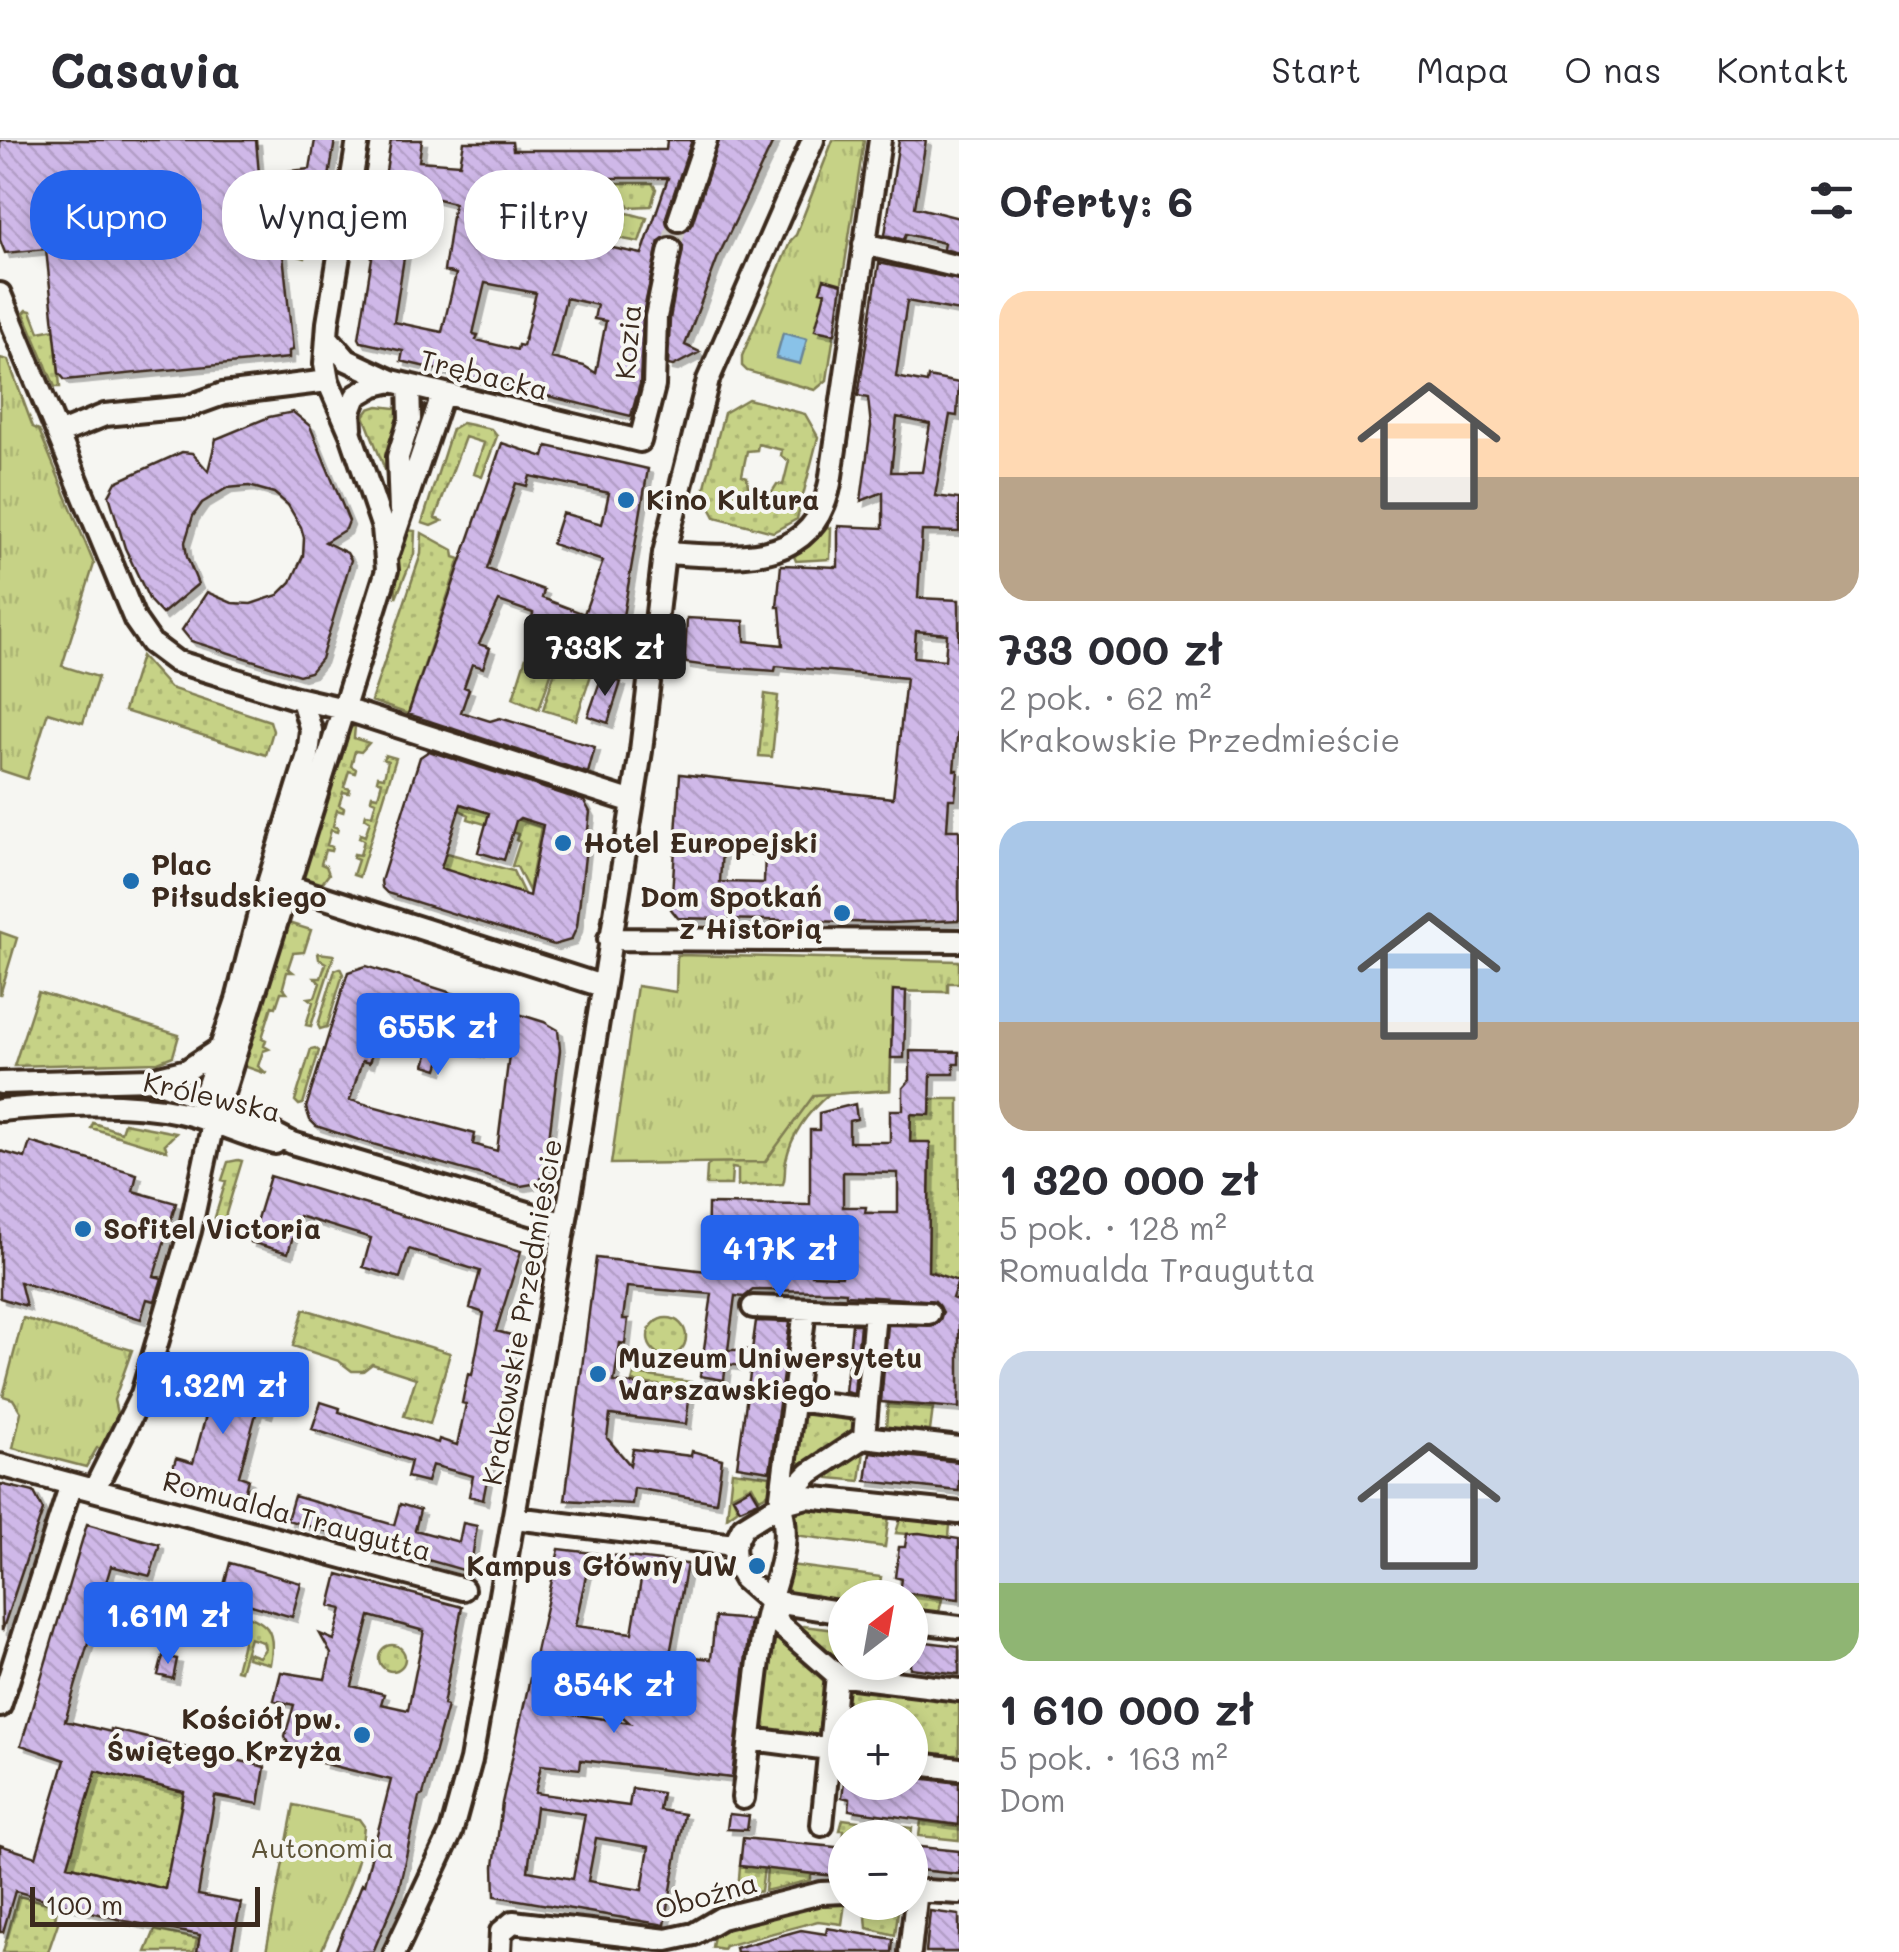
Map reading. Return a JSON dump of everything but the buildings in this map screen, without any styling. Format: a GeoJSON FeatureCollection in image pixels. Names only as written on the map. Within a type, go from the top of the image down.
{"type":"FeatureCollection","features":[{"type":"Feature","properties":{"kind":"street"},"geometry":{"type":"LineString","coordinates":[[94,1490],[142,1394],[190,1232],[214,1113],[384,584],[387,556],[383,528],[328,381],[326,337],[358,140]]}},
{"type":"Feature","properties":{"kind":"street"},"geometry":{"type":"LineString","coordinates":[[680,220],[706,140]]}},
{"type":"Feature","properties":{"kind":"street","name":"Krakowskie Przedmieście"},"geometry":{"type":"LineString","coordinates":[[395,1952],[452,1830],[465,1790],[565,1224],[641,751],[664,552],[708,380],[813,140]]}},
{"type":"Feature","properties":{"kind":"street"},"geometry":{"type":"LineString","coordinates":[[664,552],[768,554],[802,535],[820,510],[830,483],[880,140]]}},
{"type":"Feature","properties":{"kind":"street"},"geometry":{"type":"LineString","coordinates":[[864,244],[959,266]]}},
{"type":"Feature","properties":{"kind":"street","name":"Kozia"},"geometry":{"type":"LineString","coordinates":[[640,441],[654,386],[656,317],[670,248]]}},
{"type":"Feature","properties":{"kind":"street"},"geometry":{"type":"LineString","coordinates":[[0,294],[5,323],[58,434],[134,620],[151,643],[175,661],[344,709],[630,801]]}},
{"type":"Feature","properties":{"kind":"street","name":"Trębacka"},"geometry":{"type":"LineString","coordinates":[[326,337],[347,360],[401,383],[640,441]]}},
{"type":"Feature","properties":{"kind":"street"},"geometry":{"type":"LineString","coordinates":[[58,434],[105,414],[187,407],[222,394],[328,381]]}},
{"type":"Feature","properties":{"kind":"street"},"geometry":{"type":"LineString","coordinates":[[351,434],[350,412],[356,396],[374,385],[401,383],[410,419],[398,457],[401,522]]}},
{"type":"Feature","properties":{"kind":"street"},"geometry":{"type":"LineString","coordinates":[[387,556],[442,395]]}},
{"type":"Feature","properties":{"kind":"street"},"geometry":{"type":"LineString","coordinates":[[214,1113],[207,1088],[237,1000],[311,742],[302,700]]}},
{"type":"Feature","properties":{"kind":"street"},"geometry":{"type":"LineString","coordinates":[[288,886],[602,986]]}},
{"type":"Feature","properties":{"kind":"street"},"geometry":{"type":"LineString","coordinates":[[609,939],[959,941]]}},
{"type":"Feature","properties":{"kind":"street"},"geometry":{"type":"LineString","coordinates":[[152,1080],[187,1070],[219,1049]]}},
{"type":"Feature","properties":{"kind":"street"},"geometry":{"type":"LineString","coordinates":[[152,1080],[214,1113]]}},
{"type":"Feature","properties":{"kind":"street","name":"Królewska"},"geometry":{"type":"LineString","coordinates":[[0,1082],[152,1080]]}},
{"type":"Feature","properties":{"kind":"street","name":"Królewska"},"geometry":{"type":"LineString","coordinates":[[0,1110],[72,1104],[214,1113],[258,1139],[292,1143],[565,1224]]}},
{"type":"Feature","properties":{"kind":"street"},"geometry":{"type":"LineString","coordinates":[[753,1307],[929,1312]]}},
{"type":"Feature","properties":{"kind":"street"},"geometry":{"type":"LineString","coordinates":[[743,1798],[769,1601],[780,1577],[785,1517],[780,1504],[805,1310]]}},
{"type":"Feature","properties":{"kind":"street"},"geometry":{"type":"LineString","coordinates":[[864,1438],[876,1312]]}},
{"type":"Feature","properties":{"kind":"street"},"geometry":{"type":"LineString","coordinates":[[794,1400],[866,1408]]}},
{"type":"Feature","properties":{"kind":"street"},"geometry":{"type":"LineString","coordinates":[[828,1668],[780,1626],[769,1601],[744,1579],[735,1563],[734,1545],[743,1527],[780,1504],[810,1473],[864,1438],[959,1448]]}},
{"type":"Feature","properties":{"kind":"street","name":"Romualda Traugutta"},"geometry":{"type":"LineString","coordinates":[[0,1466],[464,1589]]}},
{"type":"Feature","properties":{"kind":"street"},"geometry":{"type":"LineString","coordinates":[[0,1706],[71,1484]]}},
{"type":"Feature","properties":{"kind":"street"},"geometry":{"type":"LineString","coordinates":[[780,1504],[807,1497],[959,1513]]}},
{"type":"Feature","properties":{"kind":"street"},"geometry":{"type":"LineString","coordinates":[[515,1518],[734,1545]]}},
{"type":"Feature","properties":{"kind":"street"},"geometry":{"type":"LineString","coordinates":[[769,1601],[828,1610]]}},
{"type":"Feature","properties":{"kind":"street"},"geometry":{"type":"LineString","coordinates":[[928,1623],[959,1627]]}},
{"type":"Feature","properties":{"kind":"street"},"geometry":{"type":"LineString","coordinates":[[872,1680],[959,1690]]}},
{"type":"Feature","properties":{"kind":"street"},"geometry":{"type":"LineString","coordinates":[[751,1739],[828,1751]]}},
{"type":"Feature","properties":{"kind":"street"},"geometry":{"type":"LineString","coordinates":[[928,1765],[959,1769]]}},
{"type":"Feature","properties":{"kind":"street"},"geometry":{"type":"LineString","coordinates":[[822,1825],[828,1788]]}},
{"type":"Feature","properties":{"kind":"street"},"geometry":{"type":"LineString","coordinates":[[928,1891],[959,1894]]}},
{"type":"Feature","properties":{"kind":"street","name":"Oboźna"},"geometry":{"type":"LineString","coordinates":[[500,1952],[504,1929],[513,1922],[692,1943],[721,1918],[828,1893]]}},
{"type":"Feature","properties":{"kind":"street"},"geometry":{"type":"LineString","coordinates":[[910,1952],[912,1920]]}},
{"type":"Feature","properties":{"kind":"green space"},"geometry":{"type":"Polygon","coordinates":[[[833,140],[864,140],[827,380],[815,390],[747,371],[742,366],[742,356],[833,140]]]}},
{"type":"Feature","properties":{"kind":"green space"},"geometry":{"type":"Polygon","coordinates":[[[624,183],[652,183],[656,189],[651,206],[629,207],[624,183]]]}},
{"type":"Feature","properties":{"kind":"green space"},"geometry":{"type":"Polygon","coordinates":[[[628,213],[647,218],[639,242],[624,239],[624,215],[628,213]]]}},
{"type":"Feature","properties":{"kind":"green space"},"geometry":{"type":"Polygon","coordinates":[[[31,311],[39,332],[55,329],[60,387],[55,387],[24,313],[31,311]]]}},
{"type":"Feature","properties":{"kind":"green space"},"geometry":{"type":"Polygon","coordinates":[[[0,358],[8,360],[94,564],[62,666],[98,677],[83,723],[48,712],[27,779],[0,770],[0,358]]]}},
{"type":"Feature","properties":{"kind":"green space"},"geometry":{"type":"Polygon","coordinates":[[[748,399],[805,414],[818,437],[797,519],[773,532],[715,517],[703,494],[724,413],[748,399]],[[758,444],[757,450],[747,451],[742,475],[747,477],[748,486],[772,492],[777,484],[783,485],[789,461],[781,456],[782,450],[758,444]]]}},
{"type":"Feature","properties":{"kind":"green space"},"geometry":{"type":"Polygon","coordinates":[[[378,406],[404,409],[389,480],[364,416],[378,406]]]}},
{"type":"Feature","properties":{"kind":"green space"},"geometry":{"type":"Polygon","coordinates":[[[462,423],[491,429],[497,436],[482,477],[474,474],[484,443],[465,437],[435,518],[442,521],[431,526],[422,523],[452,429],[462,423]]]}},
{"type":"Feature","properties":{"kind":"green space"},"geometry":{"type":"Polygon","coordinates":[[[827,527],[831,528],[830,559],[796,561],[794,556],[827,527]]]}},
{"type":"Feature","properties":{"kind":"green space"},"geometry":{"type":"Polygon","coordinates":[[[407,530],[415,531],[414,554],[396,598],[396,555],[407,530]]]}},
{"type":"Feature","properties":{"kind":"green space"},"geometry":{"type":"Polygon","coordinates":[[[422,533],[453,550],[454,557],[460,559],[408,714],[371,701],[421,554],[422,533]]]}},
{"type":"Feature","properties":{"kind":"green space"},"geometry":{"type":"Polygon","coordinates":[[[534,644],[558,653],[539,709],[513,698],[529,647],[534,644]]]}},
{"type":"Feature","properties":{"kind":"green space"},"geometry":{"type":"Polygon","coordinates":[[[560,654],[594,666],[576,720],[543,710],[560,654]]]}},
{"type":"Feature","properties":{"kind":"green space"},"geometry":{"type":"Polygon","coordinates":[[[141,656],[170,688],[270,721],[273,731],[266,755],[124,711],[141,656]]]}},
{"type":"Feature","properties":{"kind":"green space"},"geometry":{"type":"Polygon","coordinates":[[[765,694],[778,696],[772,757],[759,756],[765,694]]]}},
{"type":"Feature","properties":{"kind":"green space"},"geometry":{"type":"Polygon","coordinates":[[[355,726],[354,738],[369,743],[361,752],[355,751],[351,766],[355,773],[349,771],[344,787],[350,789],[349,793],[343,792],[339,805],[343,812],[337,810],[333,826],[338,828],[337,832],[331,830],[327,845],[332,847],[331,851],[325,850],[321,864],[329,874],[319,887],[306,884],[301,876],[347,729],[355,726]]]}},
{"type":"Feature","properties":{"kind":"green space"},"geometry":{"type":"Polygon","coordinates":[[[385,755],[396,758],[359,877],[353,875],[358,860],[353,858],[354,854],[360,855],[364,840],[359,838],[360,834],[365,836],[370,821],[366,814],[372,815],[376,801],[371,799],[372,795],[378,796],[382,782],[377,780],[378,776],[384,777],[388,761],[383,759],[385,755]]]}},
{"type":"Feature","properties":{"kind":"green space"},"geometry":{"type":"Polygon","coordinates":[[[453,798],[541,827],[529,891],[517,867],[512,866],[520,842],[516,840],[518,834],[468,819],[469,815],[456,808],[453,798]]]}},
{"type":"Feature","properties":{"kind":"green space"},"geometry":{"type":"Polygon","coordinates":[[[447,853],[513,871],[524,894],[429,865],[427,861],[447,853]]]}},
{"type":"Feature","properties":{"kind":"green space"},"geometry":{"type":"Polygon","coordinates":[[[285,922],[311,930],[304,952],[293,953],[288,968],[293,972],[287,972],[283,987],[287,992],[281,992],[276,1007],[272,1006],[262,1038],[269,1049],[263,1051],[258,1066],[267,1074],[241,1065],[285,922]]]}},
{"type":"Feature","properties":{"kind":"green space"},"geometry":{"type":"Polygon","coordinates":[[[0,932],[17,938],[0,995],[0,932]]]}},
{"type":"Feature","properties":{"kind":"green space"},"geometry":{"type":"Polygon","coordinates":[[[318,953],[334,955],[311,1026],[306,1025],[313,1002],[308,998],[315,997],[320,983],[315,978],[321,978],[326,963],[318,953]]]}},
{"type":"Feature","properties":{"kind":"green space"},"geometry":{"type":"Polygon","coordinates":[[[677,955],[959,961],[959,983],[948,983],[948,992],[893,991],[890,1090],[814,1095],[765,1162],[611,1164],[637,986],[676,992],[677,955]]]}},
{"type":"Feature","properties":{"kind":"green space"},"geometry":{"type":"Polygon","coordinates":[[[340,968],[343,974],[327,1027],[320,1029],[335,970],[340,968]]]}},
{"type":"Feature","properties":{"kind":"green space"},"geometry":{"type":"Polygon","coordinates":[[[831,984],[948,992],[893,991],[890,1090],[829,1094],[797,1131],[786,1160],[783,1184],[738,1186],[738,1169],[732,1168],[731,1185],[706,1185],[707,1167],[831,984]]]}},
{"type":"Feature","properties":{"kind":"green space"},"geometry":{"type":"Polygon","coordinates":[[[38,992],[179,1035],[173,1056],[158,1062],[14,1066],[38,992]]]}},
{"type":"Feature","properties":{"kind":"green space"},"geometry":{"type":"Polygon","coordinates":[[[311,1049],[319,1051],[303,1104],[299,1105],[295,1101],[311,1049]]]}},
{"type":"Feature","properties":{"kind":"green space"},"geometry":{"type":"Polygon","coordinates":[[[931,1099],[959,1099],[959,1291],[955,1290],[958,1281],[936,1277],[937,1272],[928,1271],[930,1143],[910,1142],[911,1114],[930,1114],[931,1099]]]}},
{"type":"Feature","properties":{"kind":"green space"},"geometry":{"type":"Polygon","coordinates":[[[93,1123],[121,1132],[124,1123],[176,1133],[165,1144],[167,1151],[91,1128],[93,1123]]]}},
{"type":"Feature","properties":{"kind":"green space"},"geometry":{"type":"Polygon","coordinates":[[[242,1161],[221,1230],[212,1227],[226,1181],[222,1180],[228,1162],[242,1161]]]}},
{"type":"Feature","properties":{"kind":"green space"},"geometry":{"type":"Polygon","coordinates":[[[304,1309],[450,1353],[430,1424],[404,1416],[416,1378],[372,1364],[363,1371],[352,1371],[339,1361],[293,1346],[304,1309]]]}},
{"type":"Feature","properties":{"kind":"green space"},"geometry":{"type":"Polygon","coordinates":[[[23,1318],[132,1350],[114,1400],[118,1418],[102,1448],[97,1448],[86,1467],[13,1448],[21,1412],[13,1399],[3,1396],[23,1318]]]}},
{"type":"Feature","properties":{"kind":"green space"},"geometry":{"type":"Polygon","coordinates":[[[667,1318],[681,1323],[686,1337],[681,1351],[667,1356],[653,1351],[648,1337],[653,1323],[667,1318]]]}},
{"type":"Feature","properties":{"kind":"green space"},"geometry":{"type":"Polygon","coordinates":[[[634,1374],[691,1382],[690,1389],[632,1382],[634,1374]]]}},
{"type":"Feature","properties":{"kind":"green space"},"geometry":{"type":"Polygon","coordinates":[[[888,1404],[933,1408],[930,1431],[886,1427],[888,1404]]]}},
{"type":"Feature","properties":{"kind":"green space"},"geometry":{"type":"Polygon","coordinates":[[[796,1410],[857,1415],[859,1432],[802,1464],[790,1455],[796,1410]]]}},
{"type":"Feature","properties":{"kind":"green space"},"geometry":{"type":"Polygon","coordinates":[[[864,1451],[860,1481],[829,1478],[830,1471],[864,1451]]]}},
{"type":"Feature","properties":{"kind":"green space"},"geometry":{"type":"Polygon","coordinates":[[[732,1471],[770,1476],[769,1493],[759,1498],[752,1485],[732,1495],[738,1509],[727,1517],[732,1471]]]}},
{"type":"Feature","properties":{"kind":"green space"},"geometry":{"type":"Polygon","coordinates":[[[811,1505],[889,1516],[885,1547],[794,1535],[792,1515],[811,1505]]]}},
{"type":"Feature","properties":{"kind":"green space"},"geometry":{"type":"Polygon","coordinates":[[[901,1517],[946,1521],[950,1525],[949,1537],[896,1533],[901,1517]]]}},
{"type":"Feature","properties":{"kind":"green space"},"geometry":{"type":"Polygon","coordinates":[[[790,1565],[881,1577],[828,1580],[828,1601],[793,1595],[783,1585],[790,1565]]]}},
{"type":"Feature","properties":{"kind":"green space"},"geometry":{"type":"Polygon","coordinates":[[[928,1597],[942,1599],[939,1612],[928,1612],[928,1597]]]}},
{"type":"Feature","properties":{"kind":"green space"},"geometry":{"type":"Polygon","coordinates":[[[234,1611],[267,1628],[272,1642],[270,1664],[247,1658],[248,1653],[259,1657],[265,1649],[263,1642],[250,1638],[240,1671],[236,1670],[244,1631],[234,1611]]]}},
{"type":"Feature","properties":{"kind":"green space"},"geometry":{"type":"Polygon","coordinates":[[[803,1626],[828,1629],[828,1654],[800,1630],[803,1626]]]}},
{"type":"Feature","properties":{"kind":"green space"},"geometry":{"type":"Polygon","coordinates":[[[772,1631],[828,1685],[821,1738],[760,1730],[772,1631]]]}},
{"type":"Feature","properties":{"kind":"green space"},"geometry":{"type":"Polygon","coordinates":[[[392,1645],[402,1648],[402,1668],[392,1671],[382,1668],[379,1658],[382,1648],[392,1645]]]}},
{"type":"Feature","properties":{"kind":"green space"},"geometry":{"type":"Polygon","coordinates":[[[848,1681],[959,1694],[959,1763],[928,1759],[928,1700],[841,1700],[842,1687],[848,1681]]]}},
{"type":"Feature","properties":{"kind":"green space"},"geometry":{"type":"Polygon","coordinates":[[[96,1768],[184,1789],[165,1889],[68,1865],[96,1768]]]}},
{"type":"Feature","properties":{"kind":"green space","name":"Autonomia"},"geometry":{"type":"Polygon","coordinates":[[[294,1805],[359,1819],[364,1826],[362,1842],[353,1875],[321,1952],[266,1952],[294,1805]]]}},
{"type":"Feature","properties":{"kind":"green space"},"geometry":{"type":"Polygon","coordinates":[[[928,1822],[959,1826],[959,1840],[928,1837],[928,1822]]]}},
{"type":"Feature","properties":{"kind":"green space"},"geometry":{"type":"Polygon","coordinates":[[[740,1866],[764,1868],[761,1891],[727,1900],[726,1894],[738,1891],[740,1866]]]}},
{"type":"Feature","properties":{"kind":"green space"},"geometry":{"type":"Polygon","coordinates":[[[767,1868],[811,1874],[811,1880],[765,1891],[767,1868]]]}},
{"type":"Feature","properties":{"kind":"green space"},"geometry":{"type":"Polygon","coordinates":[[[18,1896],[53,1904],[52,1908],[57,1909],[55,1919],[59,1920],[48,1952],[3,1952],[18,1896]]]}},
{"type":"Feature","properties":{"kind":"green space"},"geometry":{"type":"Polygon","coordinates":[[[828,1904],[828,1920],[843,1920],[842,1924],[818,1921],[723,1949],[712,1947],[715,1930],[828,1904]]]}},
{"type":"Feature","properties":{"kind":"green space"},"geometry":{"type":"Polygon","coordinates":[[[866,1920],[897,1920],[895,1935],[867,1928],[866,1920]]]}},
{"type":"Feature","properties":{"kind":"green space"},"geometry":{"type":"Polygon","coordinates":[[[155,1930],[197,1939],[194,1952],[146,1952],[155,1930]]]}},
{"type":"Feature","properties":{"kind":"water"},"geometry":{"type":"Polygon","coordinates":[[[783,333],[807,339],[800,364],[776,358],[783,333]]]}},
{"type":"Feature","properties":{"kind":"tunnel"},"geometry":{"type":"LineString","coordinates":[[670,249],[679,220]]}},
{"type":"Feature","properties":{"kind":"place","name":"Kino Kultura"},"geometry":{"type":"Point","coordinates":[626,500]}},
{"type":"Feature","properties":{"kind":"place","name":"Hotel Europejski"},"geometry":{"type":"Point","coordinates":[563,843]}},
{"type":"Feature","properties":{"kind":"place","name":"Plac Piłsudskiego"},"geometry":{"type":"Point","coordinates":[131,881]}},
{"type":"Feature","properties":{"kind":"place","name":"Dom Spotkań z Historią"},"geometry":{"type":"Point","coordinates":[842,913]}},
{"type":"Feature","properties":{"kind":"place","name":"Sofitel Victoria"},"geometry":{"type":"Point","coordinates":[83,1229]}},
{"type":"Feature","properties":{"kind":"place","name":"Muzeum Uniwersytetu Warszawskiego"},"geometry":{"type":"Point","coordinates":[598,1374]}},
{"type":"Feature","properties":{"kind":"place","name":"Kampus Główny UW"},"geometry":{"type":"Point","coordinates":[757,1566]}},
{"type":"Feature","properties":{"kind":"place","name":"Kościół pw. Świętego Krzyża"},"geometry":{"type":"Point","coordinates":[362,1735]}}]}
